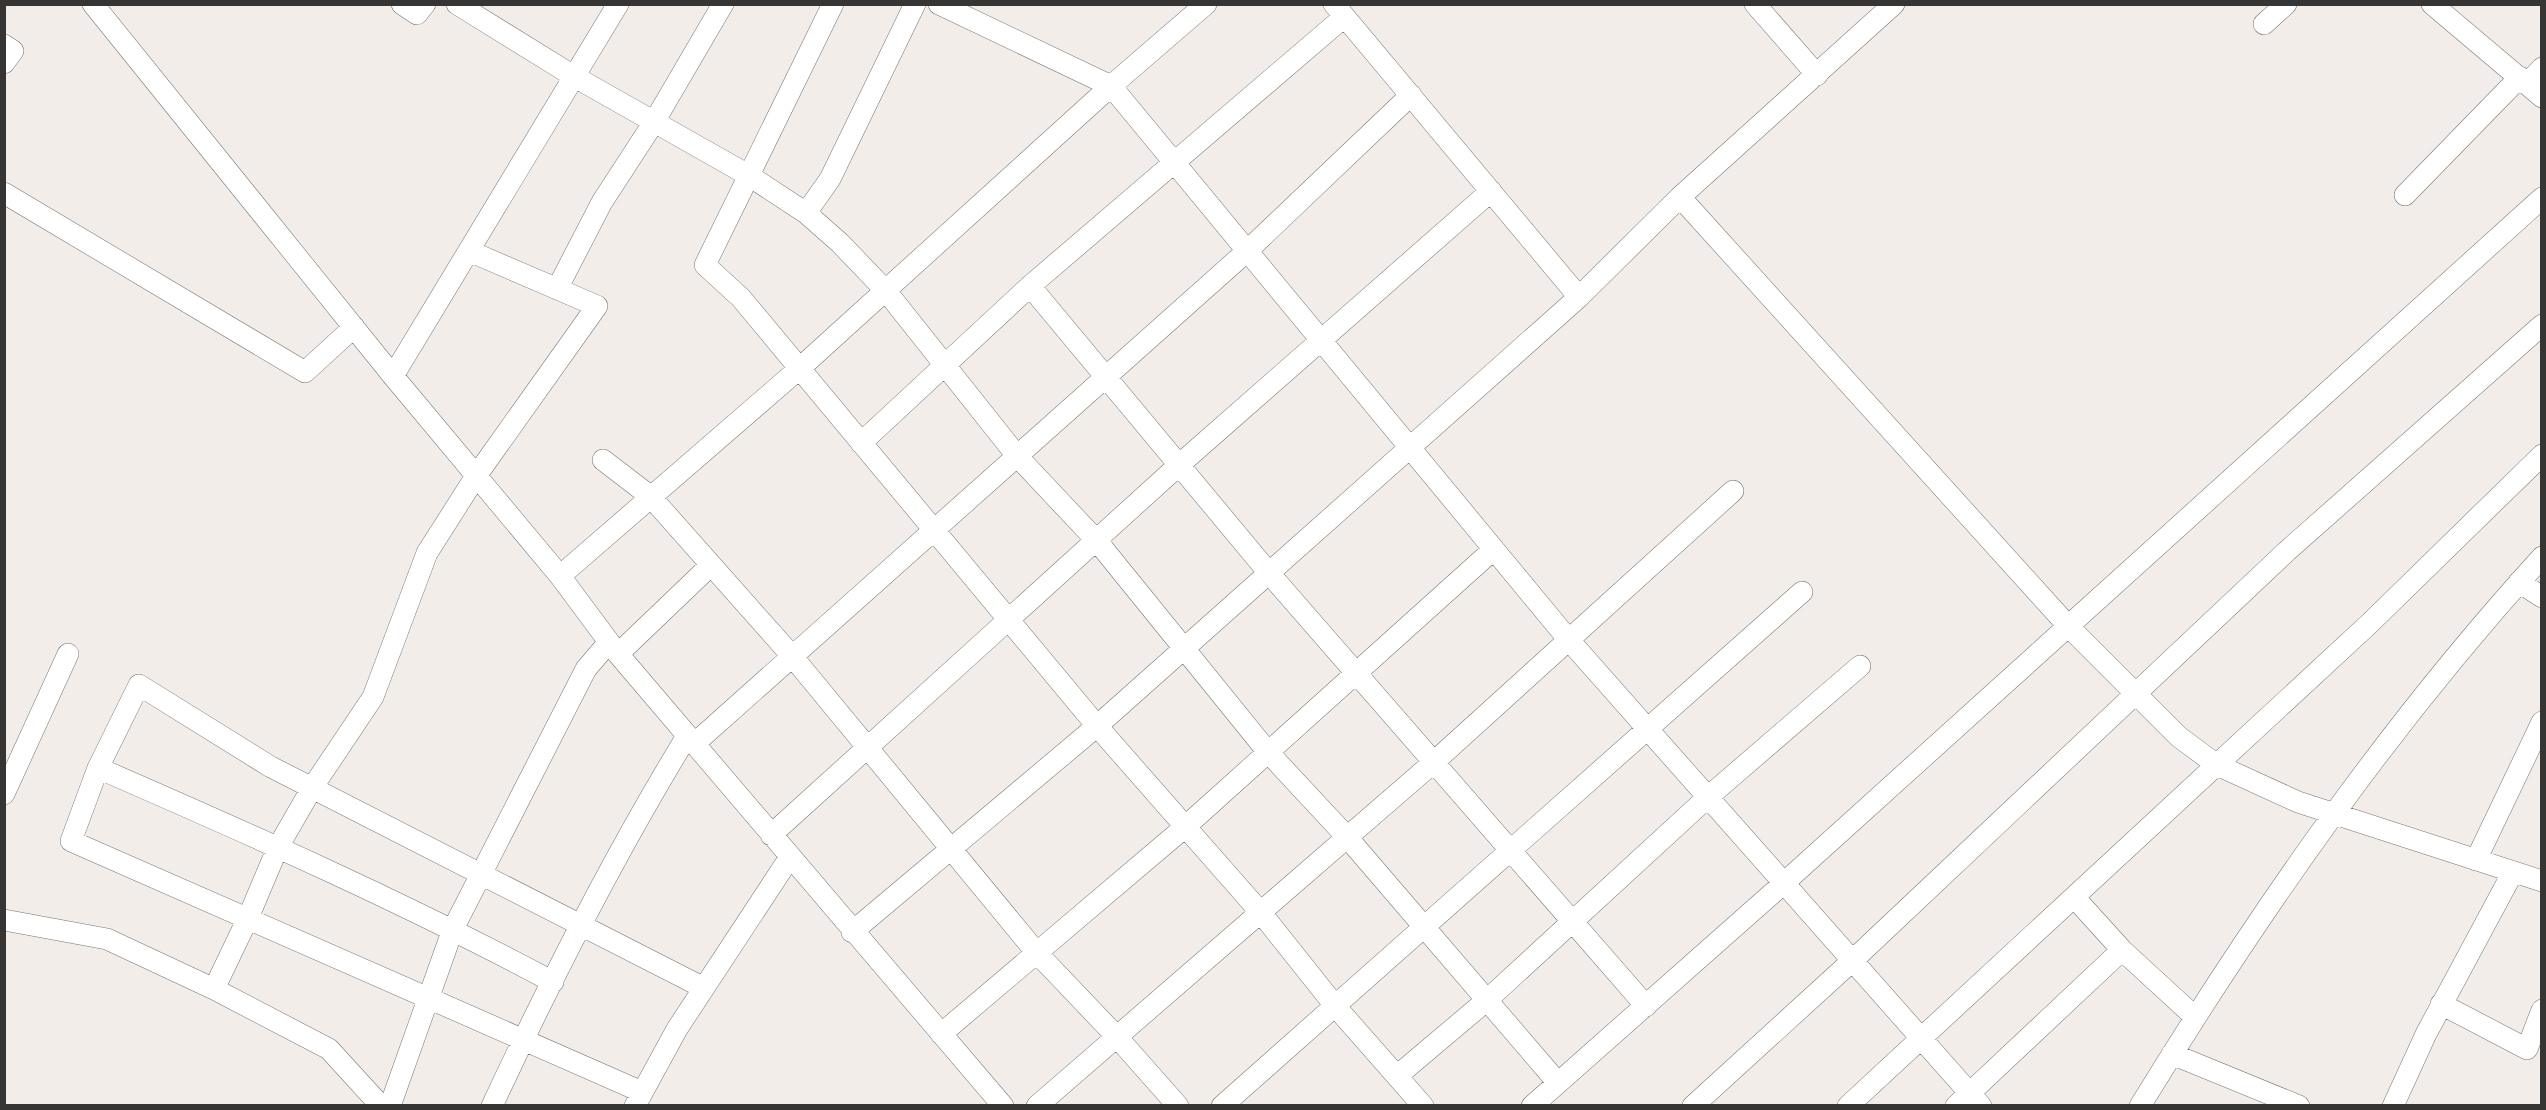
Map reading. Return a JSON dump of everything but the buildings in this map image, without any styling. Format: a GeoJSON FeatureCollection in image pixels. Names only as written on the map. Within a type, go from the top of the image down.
{"type":"FeatureCollection","features":[{"type":"Feature","properties":{"kind":"street"},"geometry":{"type":"LineString","coordinates":[[402,4],[417,14],[425,4]]}},
{"type":"Feature","properties":{"kind":"street"},"geometry":{"type":"LineString","coordinates":[[457,4],[575,77],[748,175],[806,213],[840,243],[886,291],[1017,456],[1097,541],[1182,650],[1266,751],[1347,837],[1558,1083]]}},
{"type":"Feature","properties":{"kind":"street"},"geometry":{"type":"LineString","coordinates":[[393,376],[618,4]]}},
{"type":"Feature","properties":{"kind":"street"},"geometry":{"type":"LineString","coordinates":[[557,289],[602,202],[654,122],[723,4]]}},
{"type":"Feature","properties":{"kind":"street"},"geometry":{"type":"LineString","coordinates":[[833,4],[705,265],[741,298],[1097,726],[1262,914],[1336,1007],[1423,1106]]}},
{"type":"Feature","properties":{"kind":"street"},"geometry":{"type":"LineString","coordinates":[[806,213],[830,179],[915,4]]}},
{"type":"Feature","properties":{"kind":"street"},"geometry":{"type":"LineString","coordinates":[[939,4],[1111,86],[1568,639],[1785,883],[1920,1040],[1969,1102],[2122,950]]}},
{"type":"Feature","properties":{"kind":"street"},"geometry":{"type":"LineString","coordinates":[[560,576],[800,368],[1111,86],[1206,4]]}},
{"type":"Feature","properties":{"kind":"street"},"geometry":{"type":"LineString","coordinates":[[1755,4],[1816,75]]}},
{"type":"Feature","properties":{"kind":"street"},"geometry":{"type":"LineString","coordinates":[[852,932],[1097,726],[1579,297],[1680,197],[1894,4]]}},
{"type":"Feature","properties":{"kind":"street"},"geometry":{"type":"LineString","coordinates":[[2264,24],[2286,4]]}},
{"type":"Feature","properties":{"kind":"street"},"geometry":{"type":"LineString","coordinates":[[2432,4],[2529,86]]}},
{"type":"Feature","properties":{"kind":"street"},"geometry":{"type":"LineString","coordinates":[[98,7],[393,376],[560,576],[613,648],[852,932],[1003,1106]]}},
{"type":"Feature","properties":{"kind":"street"},"geometry":{"type":"LineString","coordinates":[[861,443],[1030,286],[1339,11],[1579,297]]}},
{"type":"Feature","properties":{"kind":"street"},"geometry":{"type":"LineString","coordinates":[[4,45],[13,51],[4,63]]}},
{"type":"Feature","properties":{"kind":"street"},"geometry":{"type":"LineString","coordinates":[[2405,195],[2529,86],[2541,68]]}},
{"type":"Feature","properties":{"kind":"street"},"geometry":{"type":"LineString","coordinates":[[492,1106],[524,1038],[645,805],[691,740],[792,656],[1246,252],[1411,95]]}},
{"type":"Feature","properties":{"kind":"street"},"geometry":{"type":"LineString","coordinates":[[771,834],[1320,339],[1491,191]]}},
{"type":"Feature","properties":{"kind":"street"},"geometry":{"type":"LineString","coordinates":[[4,193],[305,372],[354,327]]}},
{"type":"Feature","properties":{"kind":"street"},"geometry":{"type":"LineString","coordinates":[[1680,197],[2069,627],[2179,737],[2217,765],[2331,814],[2541,881]]}},
{"type":"Feature","properties":{"kind":"street"},"geometry":{"type":"LineString","coordinates":[[1532,1106],[1785,883],[2541,198]]}},
{"type":"Feature","properties":{"kind":"street"},"geometry":{"type":"LineString","coordinates":[[214,989],[248,918],[278,847],[312,788],[373,697],[427,553],[476,476],[597,306],[470,251]]}},
{"type":"Feature","properties":{"kind":"street"},"geometry":{"type":"LineString","coordinates":[[1030,286],[1269,573],[1646,1006]]}},
{"type":"Feature","properties":{"kind":"street"},"geometry":{"type":"LineString","coordinates":[[1693,1106],[1852,961],[2287,551],[2541,325]]}},
{"type":"Feature","properties":{"kind":"street"},"geometry":{"type":"LineString","coordinates":[[603,460],[650,496],[792,656],[949,850],[1036,952],[1117,1037],[1178,1106]]}},
{"type":"Feature","properties":{"kind":"street"},"geometry":{"type":"LineString","coordinates":[[1848,1106],[2370,623],[2539,462]]}},
{"type":"Feature","properties":{"kind":"street"},"geometry":{"type":"LineString","coordinates":[[1037,1106],[1262,914],[1434,762],[1733,491]]}},
{"type":"Feature","properties":{"kind":"street"},"geometry":{"type":"LineString","coordinates":[[941,1034],[1185,827],[1266,751],[1494,549]]}},
{"type":"Feature","properties":{"kind":"street"},"geometry":{"type":"LineString","coordinates":[[2140,1106],[2195,1017],[2331,814],[2454,656],[2541,556]]}},
{"type":"Feature","properties":{"kind":"street"},"geometry":{"type":"LineString","coordinates":[[4,920],[107,939],[214,989],[329,1049],[375,1104],[430,997],[453,929],[480,873],[586,669],[711,565]]}},
{"type":"Feature","properties":{"kind":"street"},"geometry":{"type":"LineString","coordinates":[[2519,582],[2541,597]]}},
{"type":"Feature","properties":{"kind":"street"},"geometry":{"type":"LineString","coordinates":[[1222,1106],[1802,592]]}},
{"type":"Feature","properties":{"kind":"street"},"geometry":{"type":"LineString","coordinates":[[4,794],[68,654]]}},
{"type":"Feature","properties":{"kind":"street"},"geometry":{"type":"LineString","coordinates":[[1397,1076],[1487,1000],[1708,797],[1860,666]]}},
{"type":"Feature","properties":{"kind":"street"},"geometry":{"type":"LineString","coordinates":[[704,988],[270,767],[138,685],[98,768],[71,841],[524,1038],[639,1099],[677,1029],[704,988],[790,857]]}},
{"type":"Feature","properties":{"kind":"street"},"geometry":{"type":"LineString","coordinates":[[2476,860],[2541,722]]}},
{"type":"Feature","properties":{"kind":"street"},"geometry":{"type":"LineString","coordinates":[[98,768],[278,847],[453,929],[553,982]]}},
{"type":"Feature","properties":{"kind":"street"},"geometry":{"type":"LineString","coordinates":[[2393,1106],[2441,1004],[2513,872]]}},
{"type":"Feature","properties":{"kind":"street"},"geometry":{"type":"LineString","coordinates":[[2074,897],[2122,950],[2195,1017]]}},
{"type":"Feature","properties":{"kind":"street"},"geometry":{"type":"LineString","coordinates":[[2441,1004],[2527,1048],[2541,1010]]}},
{"type":"Feature","properties":{"kind":"street"},"geometry":{"type":"LineString","coordinates":[[2172,1054],[2299,1106]]}}]}
